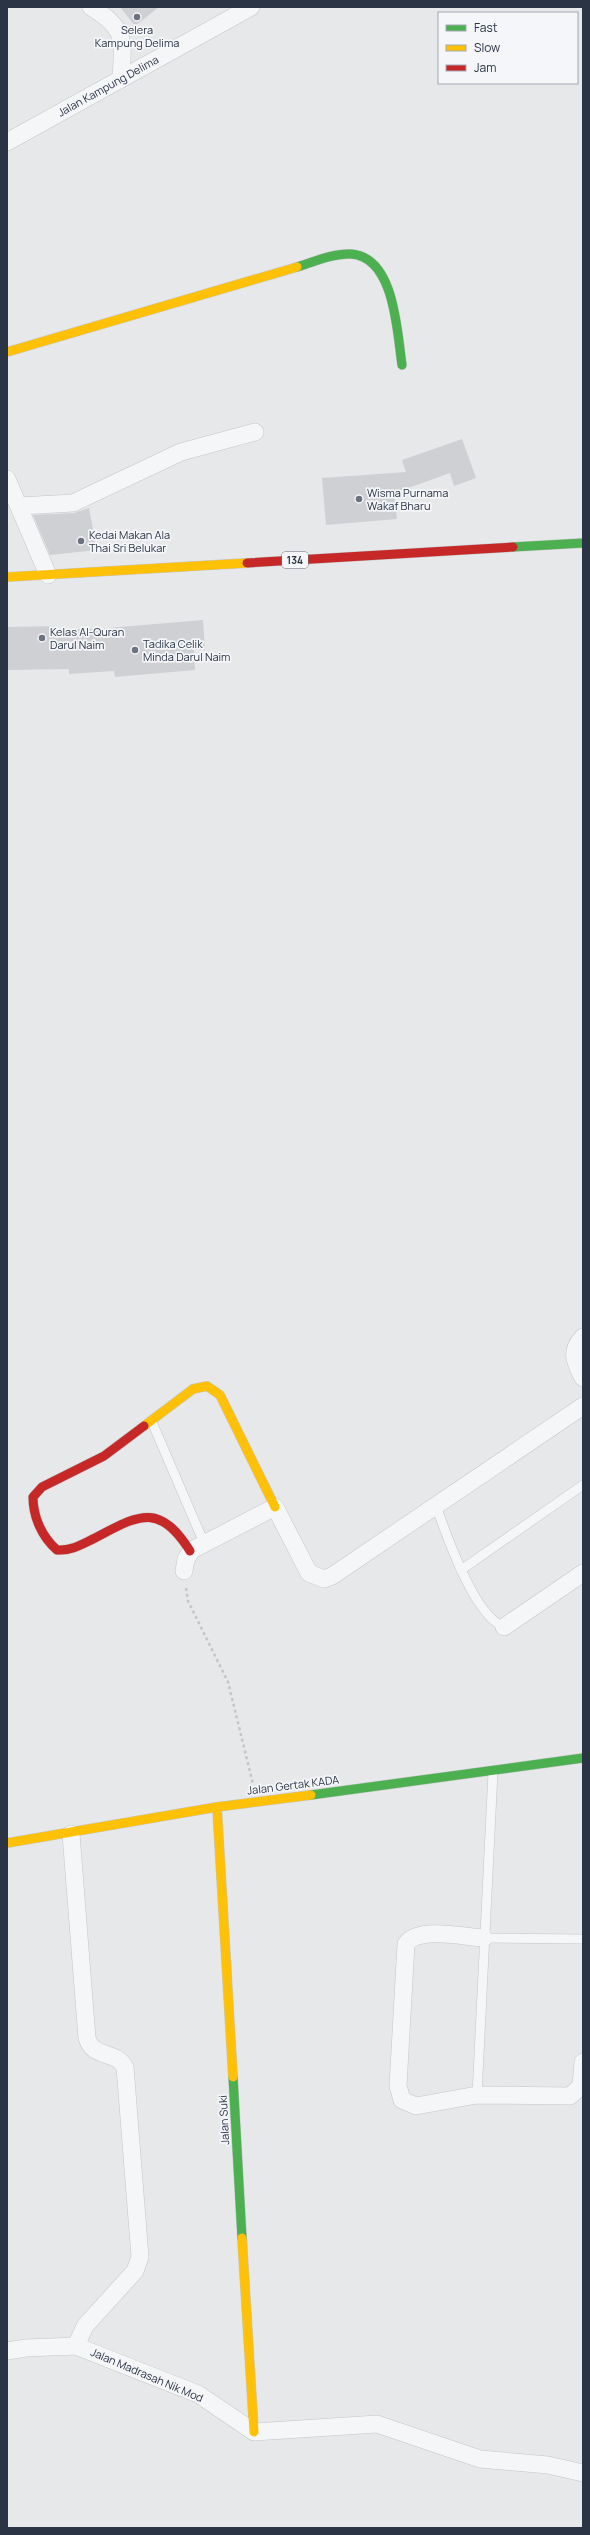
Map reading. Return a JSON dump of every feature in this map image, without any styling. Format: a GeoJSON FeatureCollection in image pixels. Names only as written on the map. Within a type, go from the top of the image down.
{"type":"FeatureCollection","features":[{"type":"Feature","properties":{"kind":"street"},"geometry":{"type":"LineString","coordinates":[[92,7],[110,18],[119,31],[123,46],[121,79]]}},
{"type":"Feature","properties":{"kind":"street","name":"Jalan Kampung Delima"},"geometry":{"type":"LineString","coordinates":[[7,142],[251,7]]}},
{"type":"Feature","properties":{"kind":"street"},"geometry":{"type":"LineString","coordinates":[[7,352],[313,263],[351,254],[365,257],[383,274],[388,286],[402,365]]}},
{"type":"Feature","properties":{"kind":"street"},"geometry":{"type":"LineString","coordinates":[[19,506],[73,503],[181,452],[255,432]]}},
{"type":"Feature","properties":{"kind":"street"},"geometry":{"type":"LineString","coordinates":[[7,479],[48,575]]}},
{"type":"Feature","properties":{"kind":"street","name":"134"},"geometry":{"type":"LineString","coordinates":[[7,577],[583,543]]}},
{"type":"Feature","properties":{"kind":"street"},"geometry":{"type":"LineString","coordinates":[[583,1337],[575,1347],[573,1356],[583,1378]]}},
{"type":"Feature","properties":{"kind":"street"},"geometry":{"type":"LineString","coordinates":[[197,1547],[162,1520],[152,1515],[141,1517],[71,1549],[57,1550],[47,1540],[34,1510],[33,1497],[37,1491],[104,1456],[152,1422],[193,1389],[200,1386],[214,1389],[220,1395],[309,1573],[316,1578],[324,1579],[332,1576],[583,1406]]}},
{"type":"Feature","properties":{"kind":"street"},"geometry":{"type":"LineString","coordinates":[[184,1571],[186,1559],[197,1547],[275,1507]]}},
{"type":"Feature","properties":{"kind":"street"},"geometry":{"type":"LineString","coordinates":[[504,1627],[583,1573]]}},
{"type":"Feature","properties":{"kind":"street","name":"Jalan Gertak KADA"},"geometry":{"type":"LineString","coordinates":[[7,1843],[71,1834],[217,1807],[493,1772],[583,1758]]}},
{"type":"Feature","properties":{"kind":"street","name":"Jalan Suki"},"geometry":{"type":"LineString","coordinates":[[217,1807],[254,2432]]}},
{"type":"Feature","properties":{"kind":"street"},"geometry":{"type":"LineString","coordinates":[[71,1834],[87,2038],[92,2049],[96,2052],[117,2059],[125,2067],[140,2258],[135,2271],[85,2326],[76,2346]]}},
{"type":"Feature","properties":{"kind":"street"},"geometry":{"type":"LineString","coordinates":[[484,1938],[423,1933],[410,1938],[406,1944],[398,2086],[402,2100],[416,2106],[477,2095],[570,2096],[581,2086],[583,2062]]}},
{"type":"Feature","properties":{"kind":"street","name":"Jalan Madrasah Nik Mod"},"geometry":{"type":"LineString","coordinates":[[7,2351],[26,2348],[76,2346],[198,2394],[254,2432]]}},
{"type":"Feature","properties":{"kind":"street"},"geometry":{"type":"LineString","coordinates":[[254,2432],[377,2424],[480,2459],[548,2465],[583,2473]]}},
{"type":"Feature","properties":{"kind":"lane"},"geometry":{"type":"LineString","coordinates":[[152,1422],[197,1547]]}},
{"type":"Feature","properties":{"kind":"lane"},"geometry":{"type":"LineString","coordinates":[[461,1570],[583,1485]]}},
{"type":"Feature","properties":{"kind":"lane"},"geometry":{"type":"LineString","coordinates":[[436,1506],[461,1570],[493,1623],[504,1627]]}},
{"type":"Feature","properties":{"kind":"lane"},"geometry":{"type":"LineString","coordinates":[[477,2095],[493,1772]]}},
{"type":"Feature","properties":{"kind":"lane"},"geometry":{"type":"LineString","coordinates":[[484,1938],[583,1939]]}},
{"type":"Feature","properties":{"kind":"path"},"geometry":{"type":"LineString","coordinates":[[184,1571],[188,1601],[228,1682],[257,1802]]}},
{"type":"Feature","properties":{"kind":"building","name":"Selera Kampung Delima"},"geometry":{"type":"Polygon","coordinates":[[[120,7],[159,7],[135,26],[120,7]]]}},
{"type":"Feature","properties":{"kind":"building"},"geometry":{"type":"Polygon","coordinates":[[[462,439],[476,478],[454,486],[450,473],[394,493],[397,519],[326,525],[322,478],[406,472],[402,460],[462,439]]]}},
{"type":"Feature","properties":{"kind":"building"},"geometry":{"type":"Polygon","coordinates":[[[89,508],[97,550],[50,555],[33,515],[74,513],[89,508]]]}},
{"type":"Feature","properties":{"kind":"building"},"geometry":{"type":"Polygon","coordinates":[[[203,620],[205,650],[194,650],[195,670],[115,677],[114,671],[69,674],[69,669],[7,670],[7,627],[57,626],[57,629],[96,629],[203,620]]]}},
{"type":"Feature","properties":{"kind":"traffic: fast"},"geometry":{"type":"LineString","coordinates":[[297,267],[331,256],[351,254],[366,258],[377,268],[385,282],[391,298],[402,365]]}},
{"type":"Feature","properties":{"kind":"traffic: fast"},"geometry":{"type":"LineString","coordinates":[[513,547],[583,543]]}},
{"type":"Feature","properties":{"kind":"traffic: fast"},"geometry":{"type":"LineString","coordinates":[[311,1795],[583,1758]]}},
{"type":"Feature","properties":{"kind":"traffic: fast"},"geometry":{"type":"LineString","coordinates":[[233,2077],[242,2238]]}},
{"type":"Feature","properties":{"kind":"traffic: slow"},"geometry":{"type":"LineString","coordinates":[[7,352],[297,267]]}},
{"type":"Feature","properties":{"kind":"traffic: slow"},"geometry":{"type":"LineString","coordinates":[[7,577],[247,563]]}},
{"type":"Feature","properties":{"kind":"traffic: slow"},"geometry":{"type":"LineString","coordinates":[[144,1426],[193,1389],[207,1386],[220,1395],[275,1507]]}},
{"type":"Feature","properties":{"kind":"traffic: slow"},"geometry":{"type":"LineString","coordinates":[[7,1843],[217,1807],[311,1795]]}},
{"type":"Feature","properties":{"kind":"traffic: slow"},"geometry":{"type":"LineString","coordinates":[[217,1807],[233,2077]]}},
{"type":"Feature","properties":{"kind":"traffic: slow"},"geometry":{"type":"LineString","coordinates":[[242,2238],[254,2432]]}},
{"type":"Feature","properties":{"kind":"traffic: jam"},"geometry":{"type":"LineString","coordinates":[[247,563],[513,547]]}},
{"type":"Feature","properties":{"kind":"traffic: jam"},"geometry":{"type":"LineString","coordinates":[[144,1426],[104,1456],[42,1487],[33,1497],[33,1504],[39,1526],[47,1539],[57,1550],[66,1550],[78,1546],[132,1520],[156,1518],[167,1524],[178,1534],[190,1551]]}},
{"type":"Feature","properties":{"kind":"place","name":"Selera Kampung Delima"},"geometry":{"type":"Point","coordinates":[137,17]}},
{"type":"Feature","properties":{"kind":"place","name":"Wisma Purnama Wakaf Bharu"},"geometry":{"type":"Point","coordinates":[359,499]}},
{"type":"Feature","properties":{"kind":"place","name":"Kedai Makan Ala Thai Sri Belukar"},"geometry":{"type":"Point","coordinates":[81,541]}},
{"type":"Feature","properties":{"kind":"place","name":"Kelas Al-Quran Darul Naim"},"geometry":{"type":"Point","coordinates":[42,638]}},
{"type":"Feature","properties":{"kind":"place","name":"Tadika Celik Minda Darul Naim"},"geometry":{"type":"Point","coordinates":[135,650]}}]}
